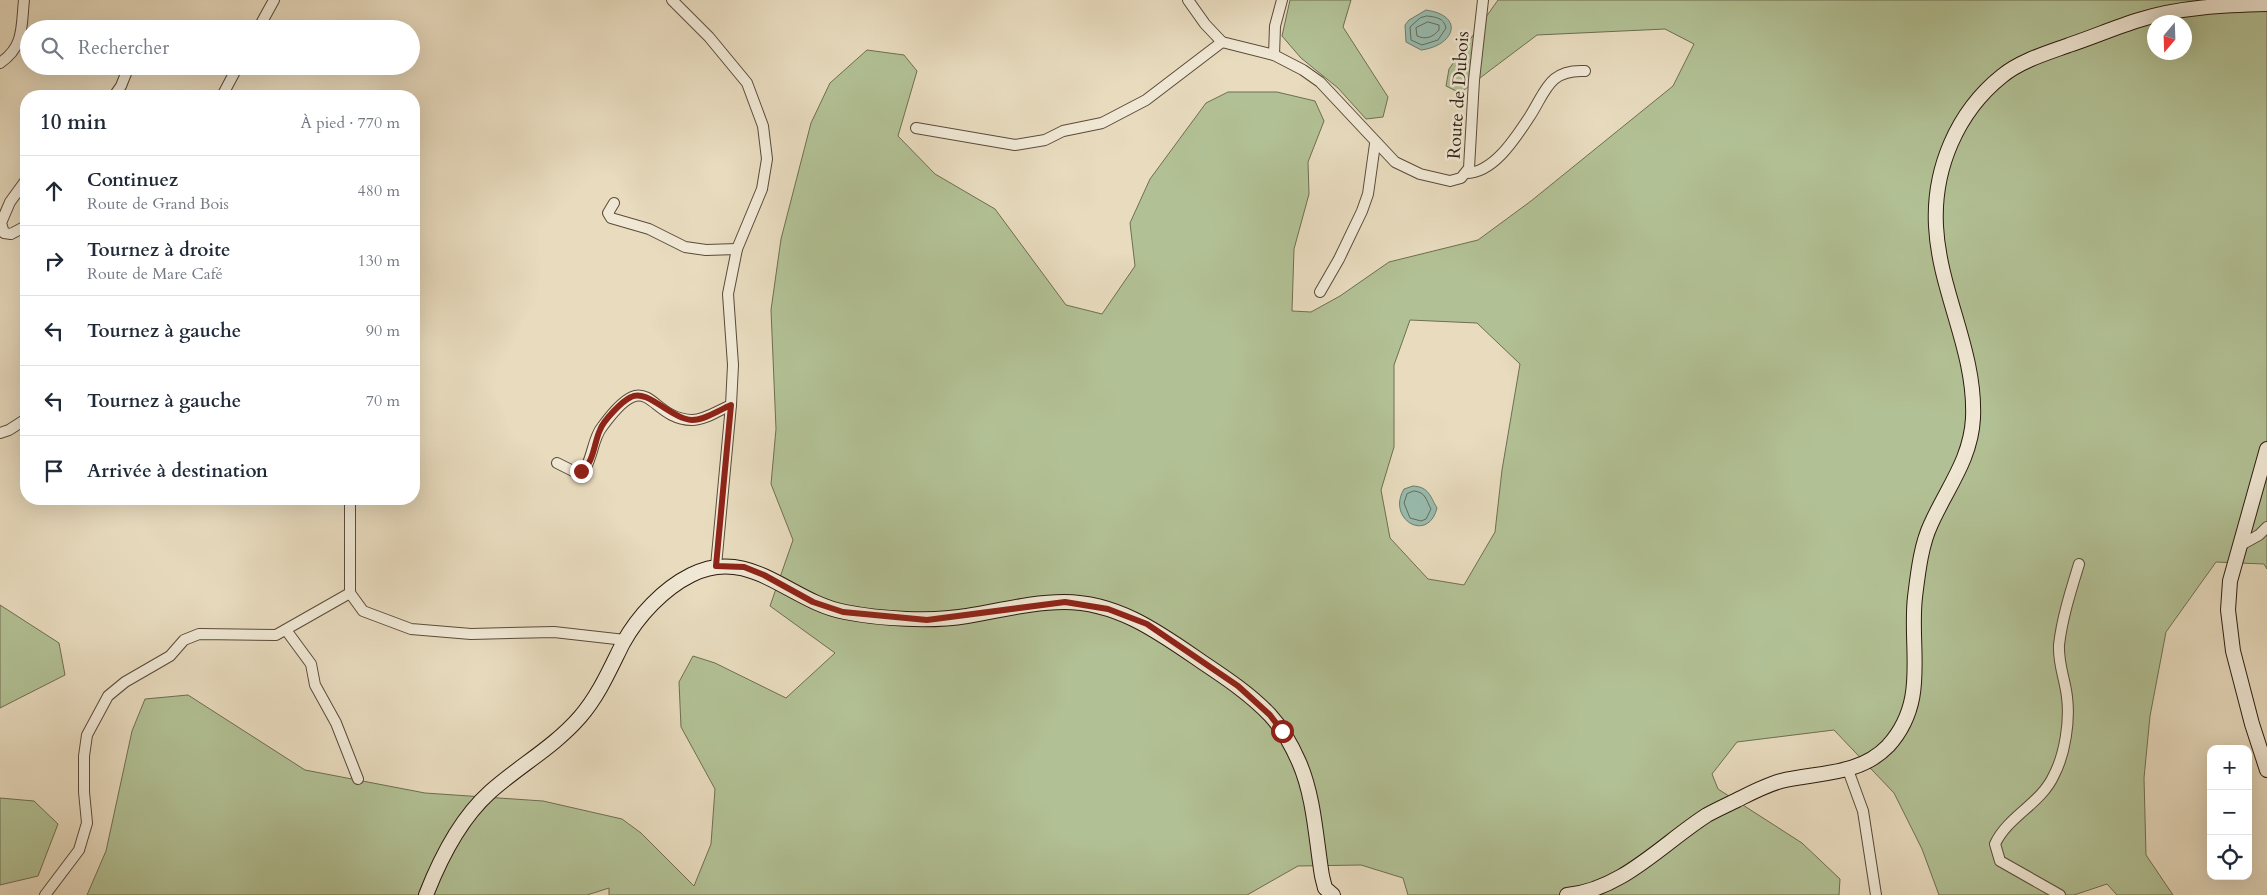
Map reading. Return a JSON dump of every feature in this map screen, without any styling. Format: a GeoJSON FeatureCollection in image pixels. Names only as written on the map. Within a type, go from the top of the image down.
{"type":"FeatureCollection","features":[{"type":"Feature","properties":{"kind":"main road"},"geometry":{"type":"LineString","coordinates":[[1567,895],[1598,888],[1624,874],[1708,815],[1749,794],[1779,782],[1848,770],[1873,758],[1886,748],[1908,715],[1913,694],[1916,664],[1915,601],[1923,551],[1930,525],[1963,465],[1971,440],[1973,418],[1970,368],[1938,246],[1936,196],[1946,152],[1961,124],[1980,97],[2004,74],[2042,55],[2143,18],[2218,5],[2267,4]]}},
{"type":"Feature","properties":{"kind":"main road"},"geometry":{"type":"LineString","coordinates":[[2267,449],[2230,581],[2228,610],[2230,635],[2252,724],[2267,770]]}},
{"type":"Feature","properties":{"kind":"main road"},"geometry":{"type":"LineString","coordinates":[[426,895],[438,865],[475,809],[489,792],[559,737],[580,717],[604,684],[624,640],[646,609],[670,588],[692,574],[716,566],[744,567],[764,575],[813,602],[843,612],[927,620],[1065,602],[1108,609],[1147,624],[1238,686],[1270,715],[1282,731],[1299,762],[1308,791],[1325,888],[1333,895]]}},
{"type":"Feature","properties":{"kind":"street"},"geometry":{"type":"LineString","coordinates":[[23,20],[24,0]]}},
{"type":"Feature","properties":{"kind":"street"},"geometry":{"type":"LineString","coordinates":[[263,20],[274,0]]}},
{"type":"Feature","properties":{"kind":"street"},"geometry":{"type":"LineString","coordinates":[[672,0],[709,37],[747,83],[763,126],[767,159],[762,189],[737,249],[728,294],[733,365],[716,566]]}},
{"type":"Feature","properties":{"kind":"street"},"geometry":{"type":"LineString","coordinates":[[916,128],[1015,144],[1044,140],[1063,131],[1102,124],[1146,100],[1222,42],[1205,24],[1188,0]]}},
{"type":"Feature","properties":{"kind":"street"},"geometry":{"type":"LineString","coordinates":[[1274,55],[1275,26],[1282,0]]}},
{"type":"Feature","properties":{"kind":"street","name":"Route de Dubois"},"geometry":{"type":"LineString","coordinates":[[1222,42],[1274,55],[1303,70],[1320,82],[1375,144],[1395,162],[1420,174],[1450,181],[1461,178],[1469,168],[1472,147],[1474,80],[1483,0]]}},
{"type":"Feature","properties":{"kind":"street"},"geometry":{"type":"LineString","coordinates":[[0,63],[15,49],[20,40]]}},
{"type":"Feature","properties":{"kind":"street"},"geometry":{"type":"LineString","coordinates":[[1466,173],[1481,171],[1492,164],[1530,115],[1548,84],[1572,71],[1585,71]]}},
{"type":"Feature","properties":{"kind":"street"},"geometry":{"type":"LineString","coordinates":[[118,90],[125,75]]}},
{"type":"Feature","properties":{"kind":"street"},"geometry":{"type":"LineString","coordinates":[[225,90],[233,75]]}},
{"type":"Feature","properties":{"kind":"street"},"geometry":{"type":"LineString","coordinates":[[1320,292],[1339,259],[1365,202],[1375,144]]}},
{"type":"Feature","properties":{"kind":"street"},"geometry":{"type":"LineString","coordinates":[[20,188],[10,202],[1,223],[4,233],[11,234],[20,229]]}},
{"type":"Feature","properties":{"kind":"street"},"geometry":{"type":"LineString","coordinates":[[614,203],[608,213],[611,218],[641,226],[685,247],[706,250],[737,249]]}},
{"type":"Feature","properties":{"kind":"street"},"geometry":{"type":"LineString","coordinates":[[557,463],[575,472],[585,469],[594,450],[600,428],[620,405],[630,397],[645,395],[678,417],[694,420],[731,405]]}},
{"type":"Feature","properties":{"kind":"street"},"geometry":{"type":"LineString","coordinates":[[0,433],[20,423]]}},
{"type":"Feature","properties":{"kind":"street"},"geometry":{"type":"LineString","coordinates":[[350,505],[350,593],[363,611],[412,628],[471,634],[554,632],[624,640]]}},
{"type":"Feature","properties":{"kind":"street"},"geometry":{"type":"LineString","coordinates":[[2239,546],[2259,536],[2267,528]]}},
{"type":"Feature","properties":{"kind":"street"},"geometry":{"type":"LineString","coordinates":[[2060,895],[2000,861],[1995,844],[2006,827],[2038,799],[2054,776],[2061,756],[2068,710],[2066,691],[2060,670],[2060,645],[2065,614],[2079,564]]}},
{"type":"Feature","properties":{"kind":"street"},"geometry":{"type":"LineString","coordinates":[[45,895],[79,850],[87,823],[84,792],[86,742],[95,718],[108,696],[125,682],[170,656],[184,640],[199,634],[276,634],[350,593]]}},
{"type":"Feature","properties":{"kind":"street"},"geometry":{"type":"LineString","coordinates":[[286,630],[311,664],[315,685],[336,723],[358,779]]}},
{"type":"Feature","properties":{"kind":"street"},"geometry":{"type":"LineString","coordinates":[[1848,770],[1863,811],[1876,895]]}},
{"type":"Feature","properties":{"kind":"shaded area"},"geometry":{"type":"Polygon","coordinates":[[[1290,0],[1351,0],[1343,27],[1388,97],[1383,117],[1366,119],[1338,88],[1301,58],[1282,36],[1290,0]]]}},
{"type":"Feature","properties":{"kind":"shaded area"},"geometry":{"type":"Polygon","coordinates":[[[1498,0],[2267,0],[2267,569],[2264,564],[2216,562],[2166,632],[2150,716],[2144,778],[2146,855],[2173,895],[2117,895],[2107,884],[2074,895],[1939,895],[1922,849],[1894,793],[1834,730],[1737,742],[1712,774],[1718,789],[1802,843],[1840,879],[1839,895],[1408,895],[1403,878],[1361,865],[1298,866],[1247,895],[609,895],[609,888],[587,895],[87,895],[106,851],[132,731],[145,699],[188,695],[305,770],[425,793],[543,801],[622,819],[641,833],[694,886],[711,844],[715,789],[681,727],[679,682],[693,656],[715,663],[786,698],[835,653],[770,606],[793,540],[771,484],[776,429],[771,310],[781,239],[811,123],[830,83],[867,50],[904,55],[917,71],[898,136],[935,174],[995,209],[1066,305],[1102,314],[1135,266],[1130,223],[1150,179],[1206,103],[1228,92],[1277,92],[1315,101],[1324,121],[1308,162],[1309,194],[1294,249],[1292,311],[1311,312],[1340,296],[1389,262],[1478,240],[1531,201],[1673,86],[1694,44],[1665,29],[1537,35],[1460,93],[1446,86],[1449,69],[1498,0]],[[1410,320],[1394,365],[1394,447],[1381,490],[1390,538],[1428,579],[1464,585],[1495,532],[1502,470],[1520,364],[1477,323],[1410,320]]]}},
{"type":"Feature","properties":{"kind":"shaded area"},"geometry":{"type":"Polygon","coordinates":[[[0,605],[59,643],[65,675],[0,708],[0,605]]]}},
{"type":"Feature","properties":{"kind":"shaded area"},"geometry":{"type":"Polygon","coordinates":[[[0,798],[34,801],[58,824],[38,876],[0,885],[0,798]]]}},
{"type":"Feature","properties":{"kind":"water"},"geometry":{"type":"Polygon","coordinates":[[[1426,10],[1439,13],[1447,18],[1451,24],[1451,31],[1448,37],[1441,43],[1421,50],[1406,42],[1405,25],[1409,20],[1426,10]]]}},
{"type":"Feature","properties":{"kind":"water"},"geometry":{"type":"Polygon","coordinates":[[[1413,486],[1426,490],[1437,508],[1432,519],[1426,524],[1418,526],[1404,518],[1400,510],[1400,500],[1404,489],[1413,486]]]}},
{"type":"Feature","properties":{"kind":"route"},"geometry":{"type":"LineString","coordinates":[[581,471],[589,464],[600,428],[620,405],[630,397],[645,395],[678,417],[694,420],[731,405],[716,566],[744,567],[764,575],[813,602],[843,612],[927,620],[1065,602],[1108,609],[1147,624],[1238,686],[1270,715],[1282,731]]}}]}
